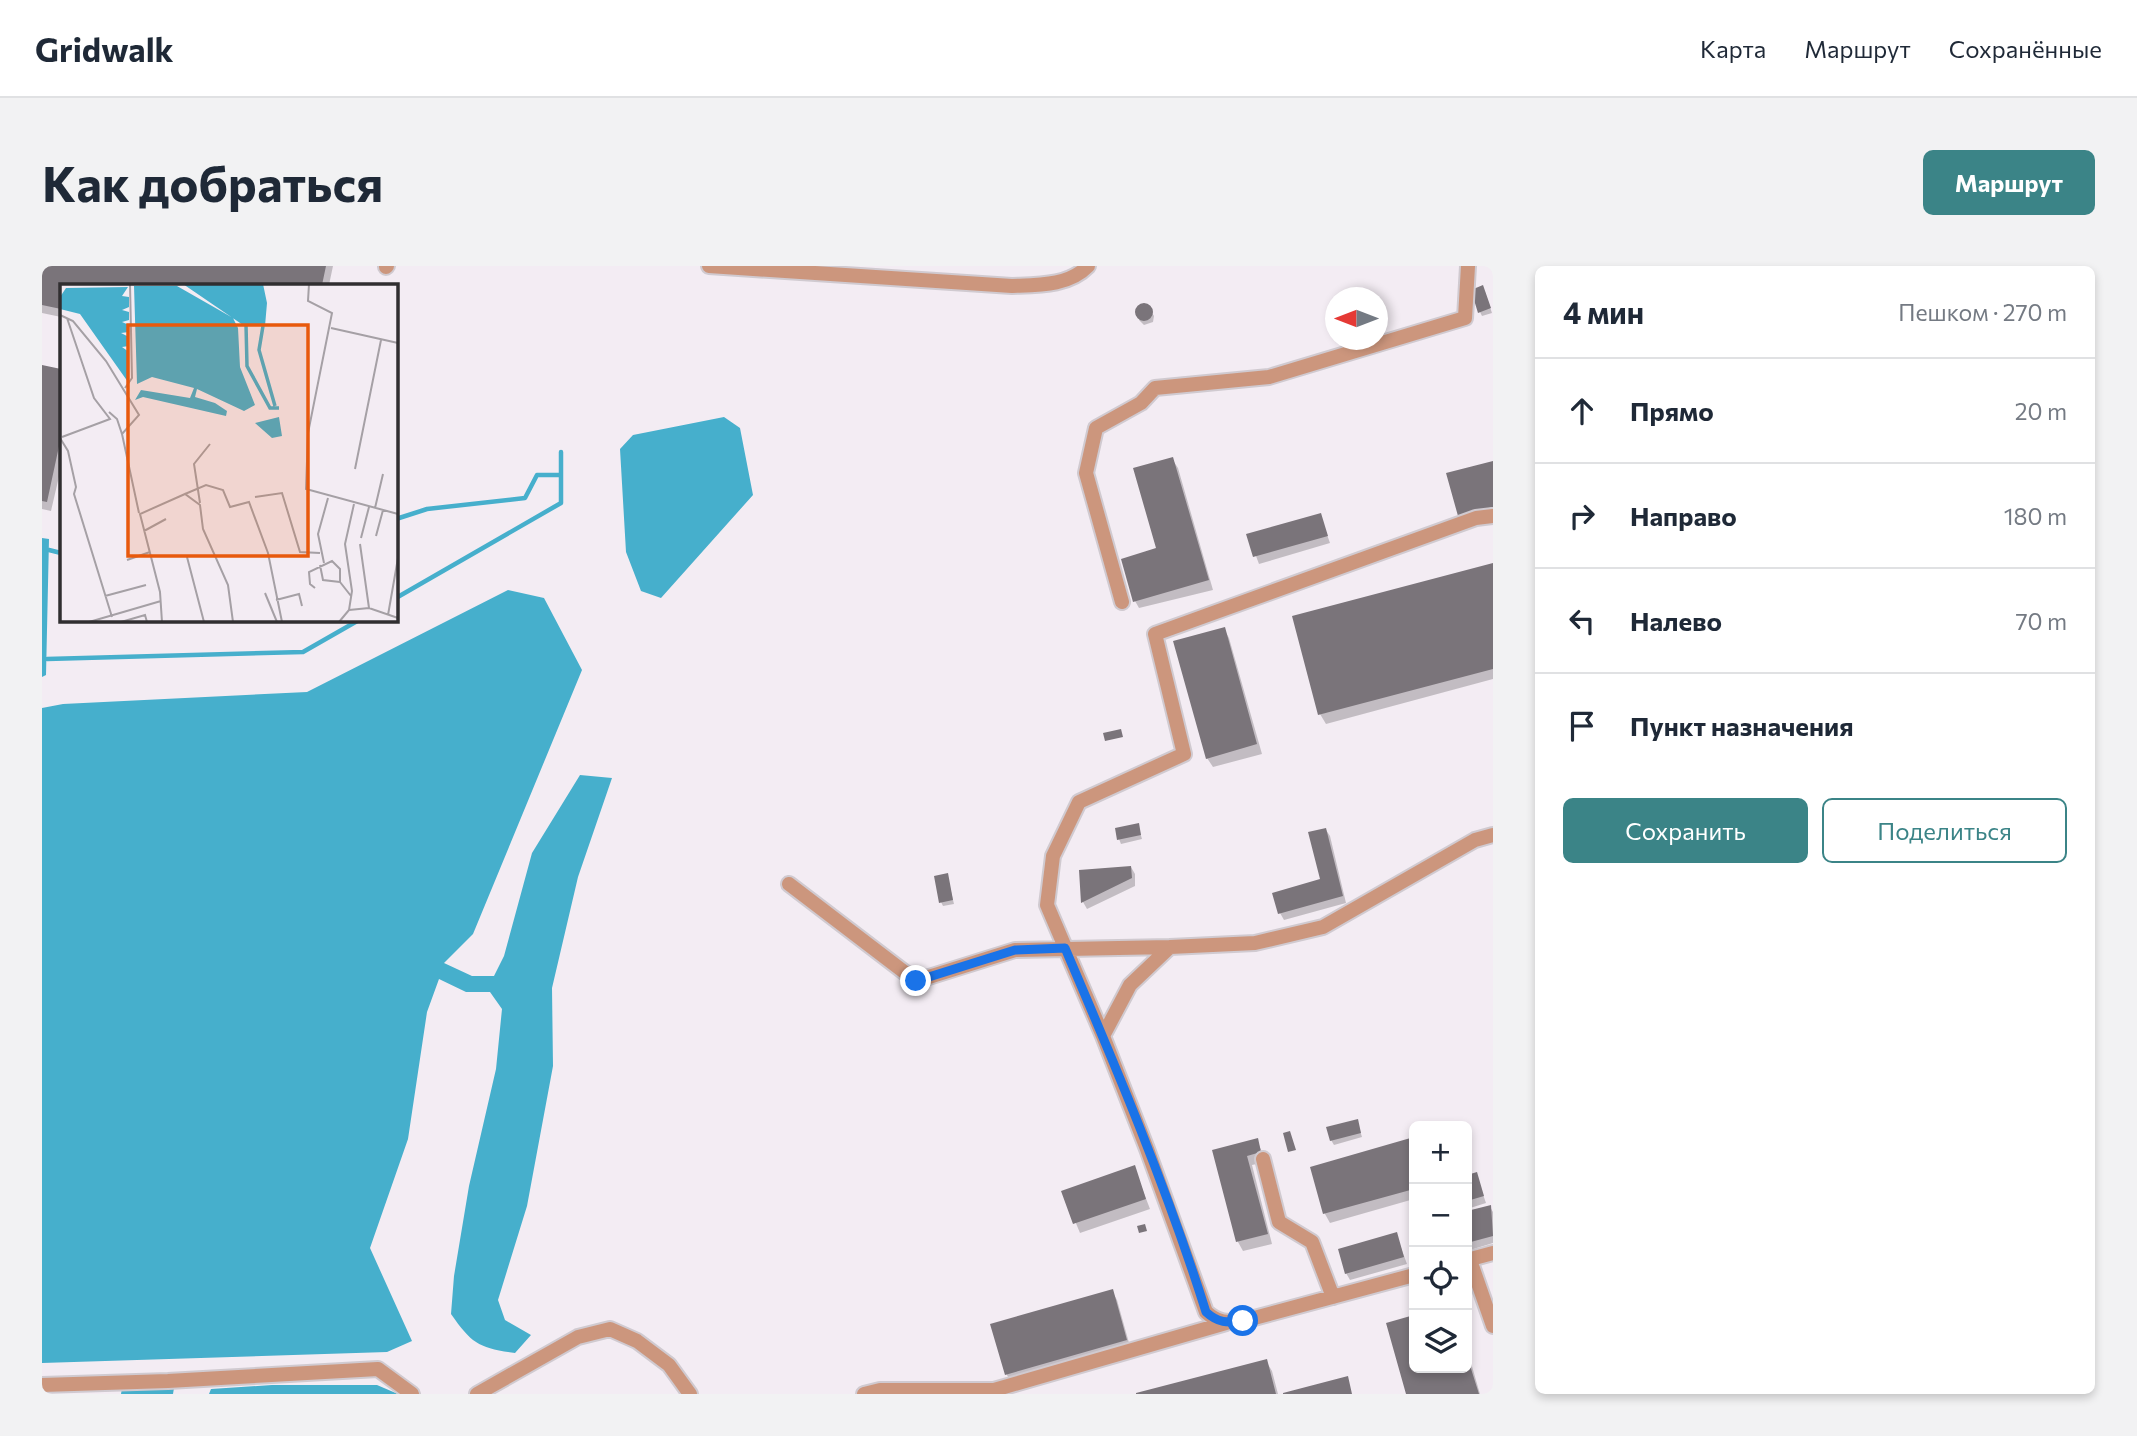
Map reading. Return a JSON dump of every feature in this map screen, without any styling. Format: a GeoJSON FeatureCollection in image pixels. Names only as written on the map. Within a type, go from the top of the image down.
{"type":"FeatureCollection","features":[{"type":"Feature","properties":{"kind":"lane"},"geometry":{"type":"LineString","coordinates":[[709,266],[1012,286],[1045,285],[1072,278],[1088,266]]}},
{"type":"Feature","properties":{"kind":"lane"},"geometry":{"type":"LineString","coordinates":[[1122,602],[1086,473],[1096,428],[1141,403],[1155,388],[1269,377],[1465,318],[1468,266]]}},
{"type":"Feature","properties":{"kind":"lane"},"geometry":{"type":"LineString","coordinates":[[1226,1323],[1214,1319],[1206,1312],[1147,1149],[1047,905],[1053,856],[1079,802],[1184,754],[1155,634],[1476,518],[1493,516]]}},
{"type":"Feature","properties":{"kind":"lane"},"geometry":{"type":"LineString","coordinates":[[789,884],[916,981],[1015,950],[1255,943],[1323,927],[1475,840],[1493,835]]}},
{"type":"Feature","properties":{"kind":"lane"},"geometry":{"type":"LineString","coordinates":[[1103,1037],[1130,985],[1170,947]]}},
{"type":"Feature","properties":{"kind":"lane"},"geometry":{"type":"LineString","coordinates":[[1263,1159],[1279,1222],[1312,1242],[1333,1297]]}},
{"type":"Feature","properties":{"kind":"lane"},"geometry":{"type":"LineString","coordinates":[[1472,1259],[1493,1253]]}},
{"type":"Feature","properties":{"kind":"lane"},"geometry":{"type":"LineString","coordinates":[[1472,1270],[1493,1325]]}},
{"type":"Feature","properties":{"kind":"lane"},"geometry":{"type":"LineString","coordinates":[[864,1394],[880,1390],[994,1390],[1226,1323],[1243,1321],[1409,1276]]}},
{"type":"Feature","properties":{"kind":"lane"},"geometry":{"type":"LineString","coordinates":[[477,1394],[578,1337],[610,1329],[637,1341],[669,1365],[690,1394]]}},
{"type":"Feature","properties":{"kind":"lane"},"geometry":{"type":"LineString","coordinates":[[42,1385],[378,1369],[412,1394]]}},
{"type":"Feature","properties":{"kind":"water"},"geometry":{"type":"Polygon","coordinates":[[[724,417],[740,428],[753,495],[661,598],[641,591],[626,552],[620,449],[633,435],[724,417]]]}},
{"type":"Feature","properties":{"kind":"water"},"geometry":{"type":"Polygon","coordinates":[[[42,538],[49,539],[46,675],[42,677],[42,538]]]}},
{"type":"Feature","properties":{"kind":"water"},"geometry":{"type":"Polygon","coordinates":[[[508,590],[544,598],[582,670],[473,934],[444,963],[472,976],[494,976],[504,956],[532,853],[580,775],[612,778],[578,877],[552,988],[553,1066],[527,1206],[498,1300],[505,1320],[531,1335],[515,1353],[493,1349],[471,1338],[451,1314],[454,1276],[469,1186],[496,1069],[502,1009],[490,992],[466,992],[439,979],[427,1012],[408,1139],[370,1248],[412,1341],[387,1352],[42,1363],[42,708],[63,704],[307,692],[508,590]]]}},
{"type":"Feature","properties":{"kind":"water"},"geometry":{"type":"Polygon","coordinates":[[[272,1385],[377,1385],[398,1394],[209,1394],[211,1389],[272,1385]]]}},
{"type":"Feature","properties":{"kind":"water"},"geometry":{"type":"Polygon","coordinates":[[[122,1388],[174,1388],[173,1394],[121,1394],[122,1388]]]}},
{"type":"Feature","properties":{"kind":"building"},"geometry":{"type":"Polygon","coordinates":[[[42,266],[326,266],[322,284],[60,284],[60,309],[42,305],[42,266]]]}},
{"type":"Feature","properties":{"kind":"building"},"geometry":{"type":"Polygon","coordinates":[[[1483,285],[1491,308],[1478,313],[1471,290],[1483,285]]]}},
{"type":"Feature","properties":{"kind":"building"},"geometry":{"type":"Polygon","coordinates":[[[1140,303],[1148,303],[1153,312],[1151,319],[1140,321],[1135,316],[1135,308],[1140,303]]]}},
{"type":"Feature","properties":{"kind":"building"},"geometry":{"type":"Polygon","coordinates":[[[42,365],[60,369],[60,442],[47,502],[42,501],[42,365]]]}},
{"type":"Feature","properties":{"kind":"building"},"geometry":{"type":"Polygon","coordinates":[[[1173,457],[1209,580],[1133,602],[1121,559],[1156,548],[1133,468],[1173,457]]]}},
{"type":"Feature","properties":{"kind":"building"},"geometry":{"type":"Polygon","coordinates":[[[1493,461],[1493,507],[1458,516],[1446,473],[1493,461]]]}},
{"type":"Feature","properties":{"kind":"building"},"geometry":{"type":"Polygon","coordinates":[[[1321,513],[1328,536],[1253,557],[1246,534],[1321,513]]]}},
{"type":"Feature","properties":{"kind":"building"},"geometry":{"type":"Polygon","coordinates":[[[1493,563],[1493,669],[1318,715],[1292,616],[1493,563]]]}},
{"type":"Feature","properties":{"kind":"building"},"geometry":{"type":"Polygon","coordinates":[[[1225,627],[1257,744],[1206,759],[1173,641],[1225,627]]]}},
{"type":"Feature","properties":{"kind":"building"},"geometry":{"type":"Polygon","coordinates":[[[1121,729],[1123,737],[1105,741],[1103,733],[1121,729]]]}},
{"type":"Feature","properties":{"kind":"building"},"geometry":{"type":"Polygon","coordinates":[[[1139,823],[1141,835],[1117,840],[1115,828],[1139,823]]]}},
{"type":"Feature","properties":{"kind":"building"},"geometry":{"type":"Polygon","coordinates":[[[1326,828],[1343,896],[1278,914],[1272,893],[1320,879],[1308,832],[1326,828]]]}},
{"type":"Feature","properties":{"kind":"building"},"geometry":{"type":"Polygon","coordinates":[[[1131,866],[1132,878],[1081,903],[1079,870],[1131,866]]]}},
{"type":"Feature","properties":{"kind":"building"},"geometry":{"type":"Polygon","coordinates":[[[948,873],[953,900],[939,903],[934,876],[948,873]]]}},
{"type":"Feature","properties":{"kind":"building"},"geometry":{"type":"Polygon","coordinates":[[[1358,1119],[1361,1133],[1330,1141],[1326,1127],[1358,1119]]]}},
{"type":"Feature","properties":{"kind":"building"},"geometry":{"type":"Polygon","coordinates":[[[1290,1131],[1296,1150],[1288,1152],[1283,1133],[1290,1131]]]}},
{"type":"Feature","properties":{"kind":"building"},"geometry":{"type":"Polygon","coordinates":[[[1258,1138],[1261,1152],[1247,1156],[1268,1234],[1236,1242],[1212,1150],[1258,1138]]]}},
{"type":"Feature","properties":{"kind":"building"},"geometry":{"type":"Polygon","coordinates":[[[1409,1138],[1409,1190],[1323,1214],[1310,1167],[1409,1138]]]}},
{"type":"Feature","properties":{"kind":"building"},"geometry":{"type":"Polygon","coordinates":[[[1135,1165],[1146,1199],[1073,1224],[1061,1191],[1135,1165]]]}},
{"type":"Feature","properties":{"kind":"building"},"geometry":{"type":"Polygon","coordinates":[[[1477,1172],[1484,1196],[1472,1200],[1472,1184],[1472,1174],[1477,1172]]]}},
{"type":"Feature","properties":{"kind":"building"},"geometry":{"type":"Polygon","coordinates":[[[1491,1205],[1493,1236],[1472,1242],[1472,1210],[1491,1205]]]}},
{"type":"Feature","properties":{"kind":"building"},"geometry":{"type":"Polygon","coordinates":[[[1145,1224],[1147,1231],[1139,1233],[1137,1226],[1145,1224]]]}},
{"type":"Feature","properties":{"kind":"building"},"geometry":{"type":"Polygon","coordinates":[[[1397,1232],[1404,1257],[1345,1274],[1338,1249],[1397,1232]]]}},
{"type":"Feature","properties":{"kind":"building"},"geometry":{"type":"Polygon","coordinates":[[[1113,1289],[1127,1340],[1005,1375],[990,1324],[1113,1289]]]}},
{"type":"Feature","properties":{"kind":"building"},"geometry":{"type":"Polygon","coordinates":[[[1409,1316],[1409,1373],[1472,1372],[1479,1394],[1406,1394],[1386,1323],[1409,1316]]]}},
{"type":"Feature","properties":{"kind":"building"},"geometry":{"type":"Polygon","coordinates":[[[1267,1359],[1276,1394],[1136,1394],[1136,1393],[1267,1359]]]}},
{"type":"Feature","properties":{"kind":"building"},"geometry":{"type":"Polygon","coordinates":[[[1348,1376],[1352,1394],[1283,1394],[1283,1393],[1348,1376]]]}},
{"type":"Feature","properties":{"kind":"waterway"},"geometry":{"type":"LineString","coordinates":[[397,597],[561,503],[561,452]]}},
{"type":"Feature","properties":{"kind":"waterway"},"geometry":{"type":"LineString","coordinates":[[397,519],[427,509],[525,498],[537,475],[561,475]]}},
{"type":"Feature","properties":{"kind":"waterway"},"geometry":{"type":"LineString","coordinates":[[49,550],[60,553]]}},
{"type":"Feature","properties":{"kind":"waterway"},"geometry":{"type":"LineString","coordinates":[[47,659],[303,652],[357,621]]}},
{"type":"Feature","properties":{"kind":"route"},"geometry":{"type":"LineString","coordinates":[[916,981],[1015,950],[1065,948],[1147,1149],[1206,1312],[1214,1319],[1226,1323],[1243,1321]]}}]}
